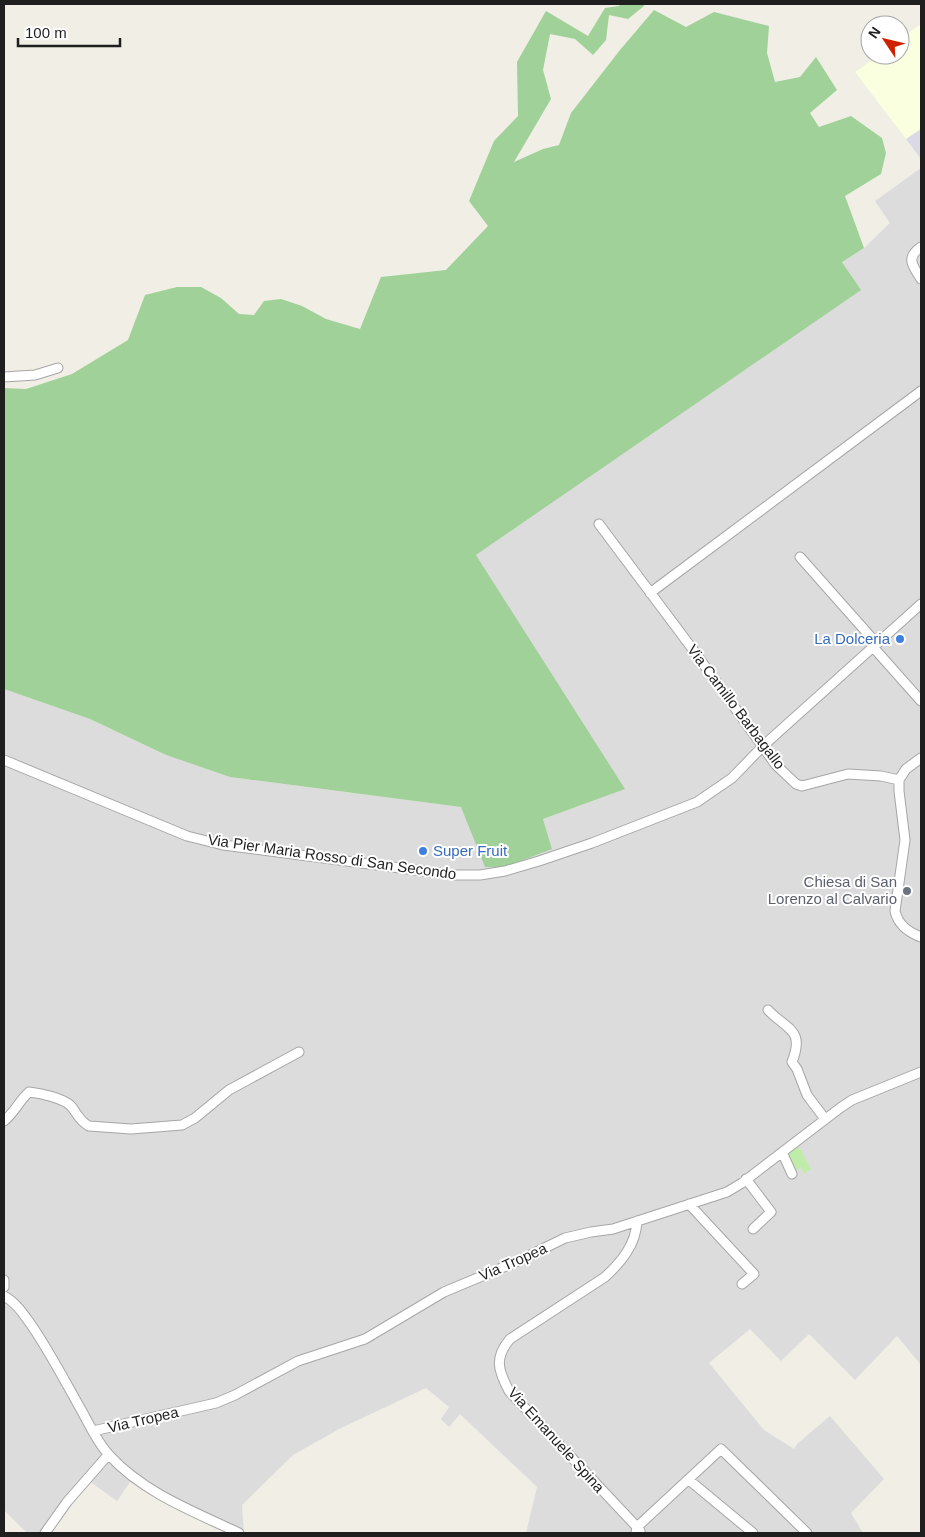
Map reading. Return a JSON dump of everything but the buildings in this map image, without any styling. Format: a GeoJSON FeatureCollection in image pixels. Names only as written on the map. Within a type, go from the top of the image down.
{"type":"FeatureCollection","features":[{"type":"Feature","properties":{"kind":"street"},"geometry":{"type":"LineString","coordinates":[[921,247],[912,258],[912,265],[921,278]]}},
{"type":"Feature","properties":{"kind":"street"},"geometry":{"type":"LineString","coordinates":[[4,377],[35,375],[58,368]]}},
{"type":"Feature","properties":{"kind":"street"},"geometry":{"type":"LineString","coordinates":[[650,592],[921,391]]}},
{"type":"Feature","properties":{"kind":"street","name":"Via Camillo Barbagallo"},"geometry":{"type":"LineString","coordinates":[[599,524],[776,765],[796,784],[802,786],[848,774],[896,779]]}},
{"type":"Feature","properties":{"kind":"street"},"geometry":{"type":"LineString","coordinates":[[800,557],[921,701]]}},
{"type":"Feature","properties":{"kind":"street","name":"Via Pier Maria Rosso di San Secondo"},"geometry":{"type":"LineString","coordinates":[[4,760],[187,836],[223,845],[454,875],[480,875],[505,871],[599,840],[697,802],[732,778],[763,746],[921,604]]}},
{"type":"Feature","properties":{"kind":"street"},"geometry":{"type":"LineString","coordinates":[[921,758],[903,767],[893,786],[902,815],[905,840],[895,911],[897,918],[904,928],[921,938]]}},
{"type":"Feature","properties":{"kind":"street"},"geometry":{"type":"LineString","coordinates":[[768,1010],[776,1019],[793,1030],[797,1045],[792,1062],[807,1095],[825,1119]]}},
{"type":"Feature","properties":{"kind":"street"},"geometry":{"type":"LineString","coordinates":[[4,1121],[29,1092],[39,1093],[67,1102],[83,1123],[89,1126],[131,1128],[182,1125],[195,1118],[229,1090],[299,1052]]}},
{"type":"Feature","properties":{"kind":"street","name":"Via Tropea"},"geometry":{"type":"LineString","coordinates":[[93,1432],[216,1403],[236,1395],[298,1361],[365,1339],[444,1292],[518,1261],[565,1238],[613,1229],[727,1192],[852,1100],[921,1072]]}},
{"type":"Feature","properties":{"kind":"street"},"geometry":{"type":"LineString","coordinates":[[782,1152],[792,1174]]}},
{"type":"Feature","properties":{"kind":"street"},"geometry":{"type":"LineString","coordinates":[[746,1179],[771,1212],[753,1229]]}},
{"type":"Feature","properties":{"kind":"street"},"geometry":{"type":"LineString","coordinates":[[689,1204],[754,1274],[742,1284]]}},
{"type":"Feature","properties":{"kind":"street","name":"Via Emanuele Spina"},"geometry":{"type":"LineString","coordinates":[[637,1221],[634,1240],[615,1268],[605,1277],[510,1339],[500,1352],[500,1361],[502,1379],[509,1391],[638,1531]]}},
{"type":"Feature","properties":{"kind":"street"},"geometry":{"type":"LineString","coordinates":[[4,1280],[4,1286]]}},
{"type":"Feature","properties":{"kind":"street"},"geometry":{"type":"LineString","coordinates":[[4,1296],[22,1311],[108,1455],[142,1484],[240,1533]]}},
{"type":"Feature","properties":{"kind":"street"},"geometry":{"type":"LineString","coordinates":[[638,1531],[721,1449],[807,1533]]}},
{"type":"Feature","properties":{"kind":"street"},"geometry":{"type":"LineString","coordinates":[[45,1533],[68,1502],[108,1455]]}},
{"type":"Feature","properties":{"kind":"street"},"geometry":{"type":"LineString","coordinates":[[689,1480],[752,1533]]}},
{"type":"Feature","properties":{"kind":"shaded area"},"geometry":{"type":"Polygon","coordinates":[[[921,24],[921,129],[906,139],[855,72],[865,65],[910,65],[910,32],[921,24]]]}},
{"type":"Feature","properties":{"kind":"shaded area"},"geometry":{"type":"Polygon","coordinates":[[[921,129],[921,159],[906,139],[921,129]]]}},
{"type":"Feature","properties":{"kind":"shaded area"},"geometry":{"type":"Polygon","coordinates":[[[921,168],[921,1365],[897,1336],[855,1380],[809,1334],[781,1361],[750,1329],[709,1363],[764,1430],[794,1449],[797,1444],[830,1416],[884,1479],[851,1513],[863,1533],[526,1533],[537,1487],[460,1414],[449,1427],[441,1419],[449,1407],[426,1388],[341,1428],[293,1455],[242,1505],[244,1533],[232,1533],[130,1482],[117,1501],[85,1478],[42,1533],[27,1533],[4,1510],[4,689],[90,719],[166,755],[230,777],[461,807],[552,849],[543,819],[624,789],[476,555],[860,290],[842,261],[864,248],[890,223],[875,201],[921,168]]]}},
{"type":"Feature","properties":{"kind":"green space"},"geometry":{"type":"Polygon","coordinates":[[[620,4],[644,4],[644,6],[628,19],[609,15],[606,40],[593,55],[575,39],[550,34],[543,70],[551,99],[514,162],[543,149],[559,145],[571,113],[654,10],[686,27],[714,12],[769,26],[767,53],[775,82],[800,77],[816,57],[837,90],[810,113],[819,127],[851,116],[882,138],[886,153],[881,174],[845,196],[864,248],[842,262],[861,290],[476,555],[625,789],[543,819],[552,849],[505,867],[485,867],[461,807],[230,777],[166,755],[90,719],[4,689],[4,388],[26,389],[72,374],[128,340],[145,295],[177,287],[201,287],[221,298],[239,314],[254,315],[264,301],[281,299],[302,306],[326,319],[360,329],[381,277],[446,270],[488,226],[469,201],[494,141],[518,116],[517,62],[546,11],[588,36],[605,8],[619,6],[620,4]]]}},
{"type":"Feature","properties":{"kind":"green space"},"geometry":{"type":"Polygon","coordinates":[[[795,1148],[800,1148],[811,1169],[804,1174],[801,1167],[796,1170],[788,1154],[795,1148]]]}},
{"type":"Feature","properties":{"kind":"place","name":"La Dolceria"},"geometry":{"type":"Point","coordinates":[900,639]}},
{"type":"Feature","properties":{"kind":"place","name":"Super Fruit"},"geometry":{"type":"Point","coordinates":[423,851]}},
{"type":"Feature","properties":{"kind":"place","name":"Chiesa di San Lorenzo al Calvario"},"geometry":{"type":"Point","coordinates":[907,891]}}]}
